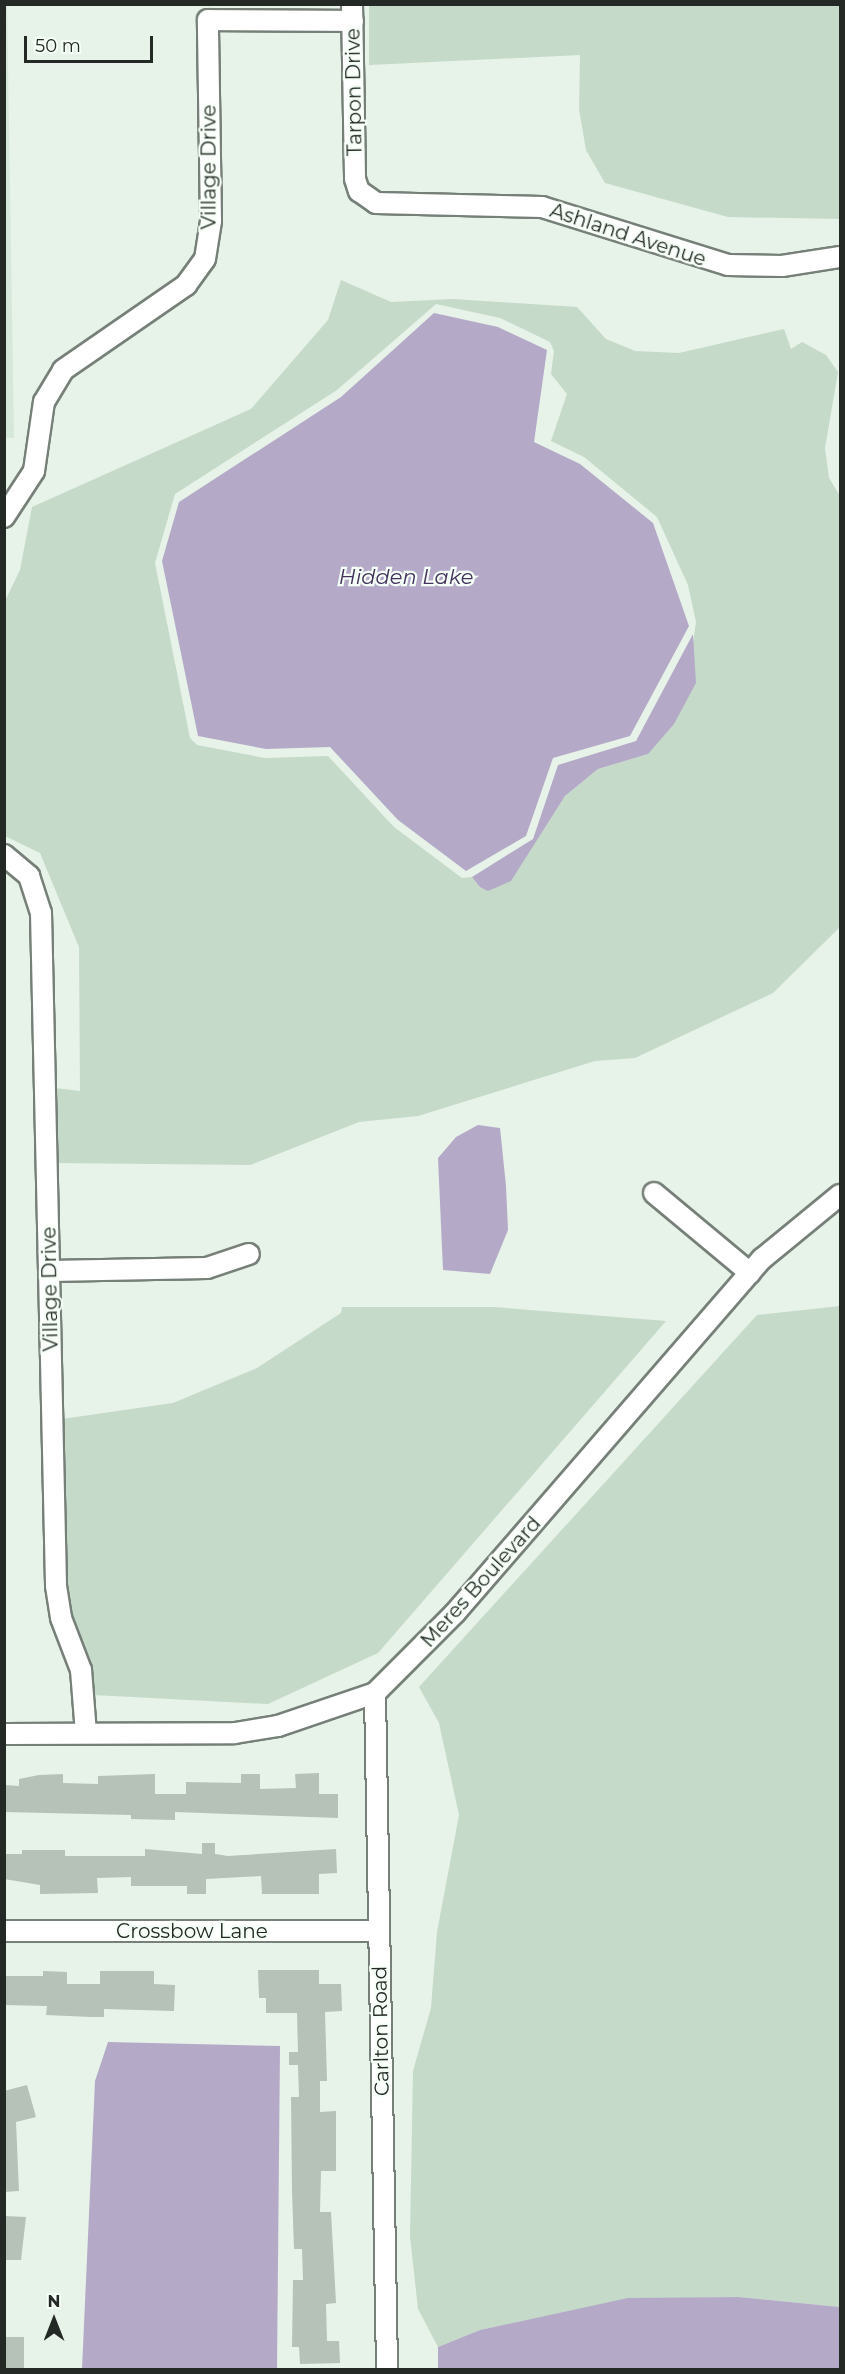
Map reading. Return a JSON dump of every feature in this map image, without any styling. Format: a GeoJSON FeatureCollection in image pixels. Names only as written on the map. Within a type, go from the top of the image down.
{"type":"FeatureCollection","features":[{"type":"Feature","properties":{"kind":"street","name":"Tarpon Drive"},"geometry":{"type":"LineString","coordinates":[[348,15],[355,179]]}},
{"type":"Feature","properties":{"kind":"street","name":"Village Drive"},"geometry":{"type":"LineString","coordinates":[[4,517],[34,471],[44,402],[63,370],[186,285],[205,259],[211,221],[208,20],[348,15]]}},
{"type":"Feature","properties":{"kind":"street","name":"Ashland Avenue"},"geometry":{"type":"LineString","coordinates":[[355,179],[366,198],[388,206],[542,207],[728,265],[782,266],[840,257]]}},
{"type":"Feature","properties":{"kind":"street","name":"Village Drive"},"geometry":{"type":"LineString","coordinates":[[4,855],[29,876],[41,913],[56,1586],[61,1618],[81,1670],[86,1733]]}},
{"type":"Feature","properties":{"kind":"street"},"geometry":{"type":"LineString","coordinates":[[654,1192],[750,1273]]}},
{"type":"Feature","properties":{"kind":"street","name":"Meres Boulevard"},"geometry":{"type":"LineString","coordinates":[[4,1734],[263,1729],[375,1693],[455,1613],[750,1273],[786,1235],[840,1196]]}},
{"type":"Feature","properties":{"kind":"street"},"geometry":{"type":"LineString","coordinates":[[50,1271],[207,1268],[249,1254]]}},
{"type":"Feature","properties":{"kind":"street","name":"Carlton Road"},"geometry":{"type":"LineString","coordinates":[[375,1693],[387,2370]]}},
{"type":"Feature","properties":{"kind":"street","name":"Crossbow Lane"},"geometry":{"type":"LineString","coordinates":[[4,1931],[379,1931]]}},
{"type":"Feature","properties":{"kind":"shaded area"},"geometry":{"type":"Polygon","coordinates":[[[4,5],[7,5],[14,438],[4,438],[4,5]]]}},
{"type":"Feature","properties":{"kind":"shaded area"},"geometry":{"type":"Polygon","coordinates":[[[369,5],[840,5],[840,219],[728,217],[605,183],[586,150],[579,109],[580,55],[369,65],[369,5]]]}},
{"type":"Feature","properties":{"kind":"shaded area"},"geometry":{"type":"Polygon","coordinates":[[[341,280],[391,302],[453,299],[577,307],[606,339],[635,351],[679,353],[784,329],[791,349],[802,342],[826,355],[838,372],[825,448],[829,478],[840,496],[840,927],[773,993],[635,1058],[595,1061],[418,1116],[359,1122],[250,1165],[58,1163],[55,1088],[80,1091],[79,947],[40,853],[5,836],[4,603],[20,570],[32,507],[251,409],[328,320],[341,280]],[[436,304],[337,390],[175,494],[155,563],[190,738],[197,745],[265,758],[328,756],[394,827],[462,878],[472,877],[488,890],[511,880],[565,796],[598,769],[648,754],[693,643],[696,622],[688,585],[657,517],[584,457],[551,441],[567,394],[551,374],[554,351],[550,342],[500,318],[436,304]]]}},
{"type":"Feature","properties":{"kind":"shaded area"},"geometry":{"type":"Polygon","coordinates":[[[840,1306],[840,2307],[739,2297],[628,2299],[480,2330],[438,2347],[418,2309],[410,2236],[413,2071],[431,2008],[437,1932],[459,1815],[439,1723],[419,1687],[757,1315],[840,1306]]]}},
{"type":"Feature","properties":{"kind":"shaded area"},"geometry":{"type":"Polygon","coordinates":[[[342,1307],[494,1307],[666,1321],[378,1653],[268,1704],[94,1695],[65,1585],[62,1419],[173,1403],[257,1368],[341,1313],[342,1307]]]}},
{"type":"Feature","properties":{"kind":"water","name":"Hidden Lake"},"geometry":{"type":"Polygon","coordinates":[[[434,313],[498,327],[547,350],[534,442],[580,464],[653,523],[689,626],[630,736],[553,758],[526,836],[466,871],[398,820],[330,747],[266,749],[198,736],[162,561],[179,502],[341,397],[434,313]]]}},
{"type":"Feature","properties":{"kind":"water"},"geometry":{"type":"Polygon","coordinates":[[[693,634],[696,683],[674,724],[648,754],[598,769],[565,796],[511,881],[488,891],[480,887],[472,877],[533,839],[558,765],[636,741],[693,634]]]}},
{"type":"Feature","properties":{"kind":"water"},"geometry":{"type":"Polygon","coordinates":[[[478,1125],[500,1128],[506,1186],[508,1230],[490,1274],[443,1270],[438,1158],[456,1137],[478,1125]]]}},
{"type":"Feature","properties":{"kind":"water"},"geometry":{"type":"Polygon","coordinates":[[[108,2042],[280,2046],[277,2369],[82,2369],[95,2081],[108,2042]]]}},
{"type":"Feature","properties":{"kind":"water"},"geometry":{"type":"Polygon","coordinates":[[[739,2297],[840,2307],[840,2369],[438,2369],[438,2347],[480,2330],[628,2298],[739,2297]]]}},
{"type":"Feature","properties":{"kind":"building"},"geometry":{"type":"Polygon","coordinates":[[[319,1773],[319,1794],[338,1794],[338,1818],[175,1812],[175,1820],[131,1819],[131,1815],[4,1812],[4,1785],[19,1786],[19,1779],[39,1775],[63,1774],[63,1783],[98,1784],[98,1776],[155,1774],[155,1794],[186,1794],[186,1782],[241,1783],[241,1774],[260,1774],[260,1789],[296,1788],[295,1774],[319,1773]]]}},
{"type":"Feature","properties":{"kind":"building"},"geometry":{"type":"Polygon","coordinates":[[[202,1843],[215,1843],[215,1854],[228,1856],[336,1849],[337,1873],[319,1874],[319,1894],[262,1894],[261,1876],[206,1879],[206,1894],[187,1894],[187,1886],[131,1886],[131,1877],[97,1878],[98,1893],[40,1894],[40,1885],[4,1879],[4,1854],[22,1854],[22,1850],[65,1850],[65,1856],[145,1856],[145,1849],[202,1854],[202,1843]]]}},
{"type":"Feature","properties":{"kind":"building"},"geometry":{"type":"Polygon","coordinates":[[[258,1970],[319,1970],[319,1984],[341,1984],[342,2011],[325,2012],[327,2081],[320,2081],[320,2112],[336,2111],[336,2171],[321,2171],[320,2212],[331,2212],[336,2303],[326,2304],[327,2341],[339,2341],[340,2363],[300,2364],[299,2347],[292,2347],[293,2280],[303,2280],[302,2249],[294,2249],[292,2191],[291,2097],[299,2097],[298,2065],[289,2065],[289,2052],[298,2052],[297,2013],[266,2013],[266,1998],[259,1998],[258,1970]]]}},
{"type":"Feature","properties":{"kind":"building"},"geometry":{"type":"Polygon","coordinates":[[[43,1971],[67,1972],[67,1984],[100,1984],[100,1971],[154,1971],[154,1984],[175,1985],[174,2011],[104,2009],[104,2017],[91,2017],[46,2015],[47,2006],[4,2005],[4,1976],[43,1976],[43,1971]]]}},
{"type":"Feature","properties":{"kind":"building"},"geometry":{"type":"Polygon","coordinates":[[[27,2085],[36,2117],[16,2122],[19,2191],[4,2192],[4,2091],[27,2085]]]}},
{"type":"Feature","properties":{"kind":"building"},"geometry":{"type":"Polygon","coordinates":[[[4,2216],[26,2217],[21,2260],[4,2260],[4,2216]]]}},
{"type":"Feature","properties":{"kind":"building"},"geometry":{"type":"Polygon","coordinates":[[[4,2337],[24,2337],[24,2370],[4,2370],[4,2337]]]}}]}
